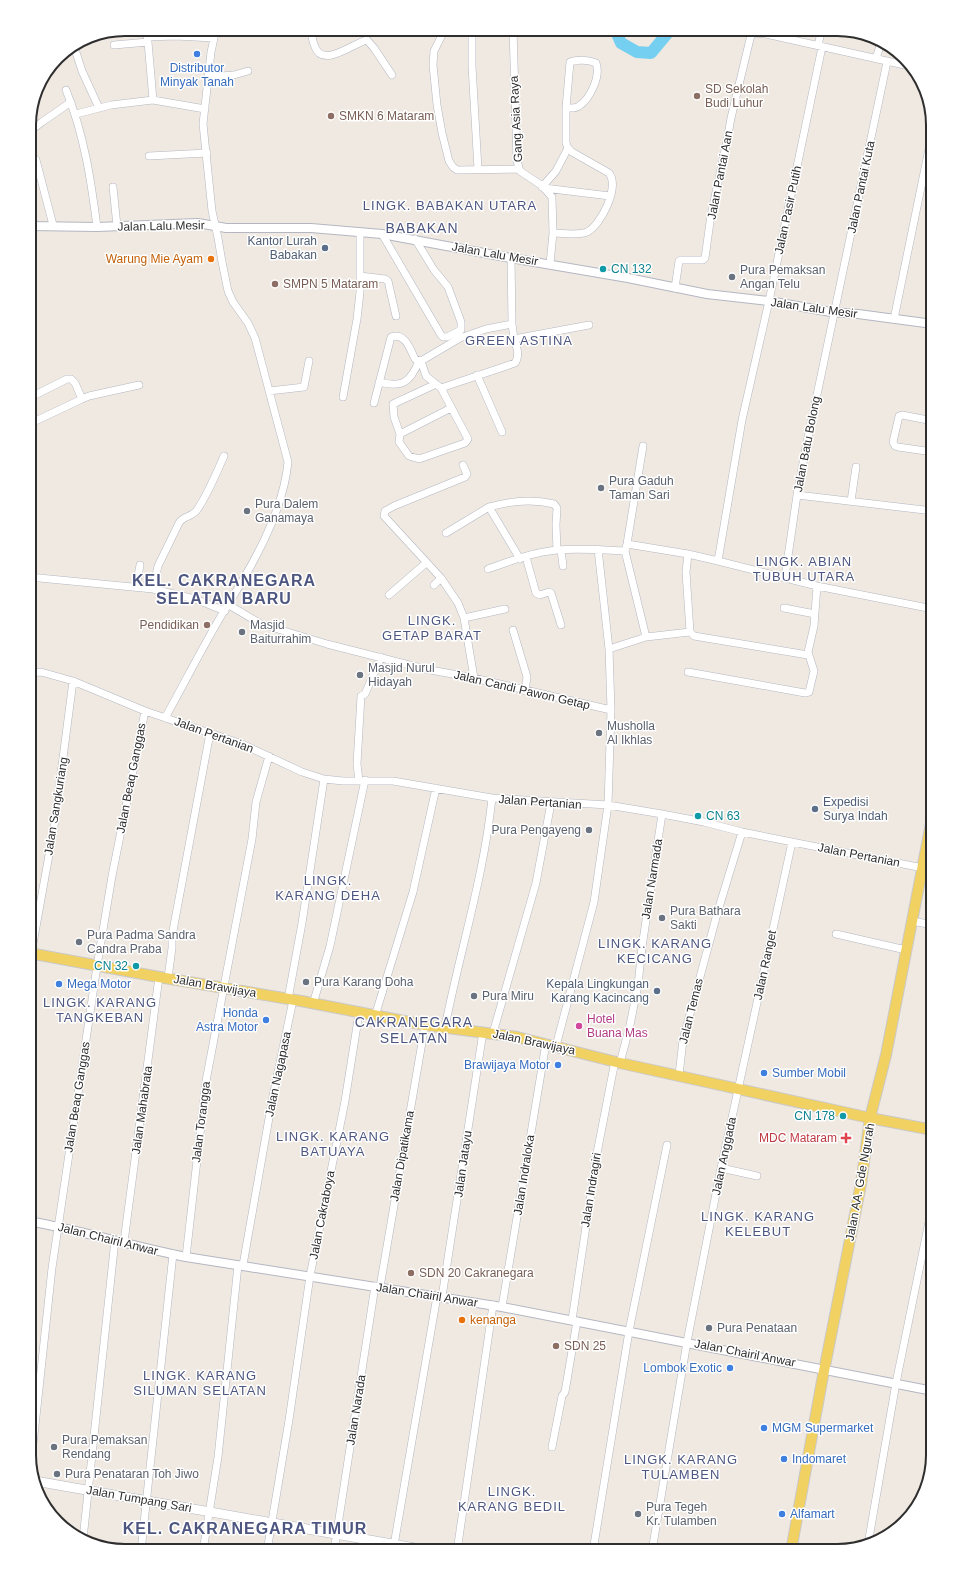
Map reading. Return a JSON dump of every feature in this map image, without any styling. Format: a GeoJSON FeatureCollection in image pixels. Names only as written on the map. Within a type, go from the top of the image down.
{"type":"FeatureCollection","features":[{"type":"Feature","properties":{"kind":"main road","name":"Jalan AA. Gde Ngurah"},"geometry":{"type":"LineString","coordinates":[[792,1544],[824,1368],[861,1184],[870,1118],[886,1055],[926,848]]}},
{"type":"Feature","properties":{"kind":"main road","name":"Jalan Brawijaya"},"geometry":{"type":"LineString","coordinates":[[36,954],[164,978],[290,999],[425,1025],[488,1032],[870,1118],[926,1129]]}},
{"type":"Feature","properties":{"kind":"main road","name":"Jalan Tumpang Sari"},"geometry":{"type":"LineString","coordinates":[[41,1483],[147,1498],[209,1511],[337,1534],[381,1544]]}},
{"type":"Feature","properties":{"kind":"street"},"geometry":{"type":"LineString","coordinates":[[147,36],[153,100]]}},
{"type":"Feature","properties":{"kind":"street"},"geometry":{"type":"LineString","coordinates":[[114,45],[176,36],[214,38],[203,124],[212,211],[228,291],[233,302],[248,323],[255,338],[288,458],[287,472],[283,489],[259,551],[165,718]]}},
{"type":"Feature","properties":{"kind":"street"},"geometry":{"type":"LineString","coordinates":[[312,36],[315,49],[324,55],[336,54],[367,40],[392,75]]}},
{"type":"Feature","properties":{"kind":"street"},"geometry":{"type":"LineString","coordinates":[[442,36],[434,51],[433,65],[437,105],[449,161],[457,170],[519,169]]}},
{"type":"Feature","properties":{"kind":"street"},"geometry":{"type":"LineString","coordinates":[[472,36],[472,66],[478,169]]}},
{"type":"Feature","properties":{"kind":"street","name":"Gang Asia Raya"},"geometry":{"type":"LineString","coordinates":[[513,36],[517,152],[519,169],[544,187],[553,201],[553,233],[550,264]]}},
{"type":"Feature","properties":{"kind":"street","name":"Jalan Pantai Aan"},"geometry":{"type":"LineString","coordinates":[[676,288],[679,262],[681,260],[703,260],[705,258],[711,215],[731,118],[751,36]]}},
{"type":"Feature","properties":{"kind":"street"},"geometry":{"type":"LineString","coordinates":[[778,36],[903,65]]}},
{"type":"Feature","properties":{"kind":"street","name":"Jalan Pasir Putih"},"geometry":{"type":"LineString","coordinates":[[718,561],[742,420],[769,301],[821,36]]}},
{"type":"Feature","properties":{"kind":"street"},"geometry":{"type":"LineString","coordinates":[[876,59],[880,47]]}},
{"type":"Feature","properties":{"kind":"street"},"geometry":{"type":"LineString","coordinates":[[76,51],[82,71],[99,108]]}},
{"type":"Feature","properties":{"kind":"street"},"geometry":{"type":"LineString","coordinates":[[553,233],[580,233],[592,229],[607,208],[613,184],[612,176],[603,169],[572,152],[568,148],[565,138],[566,108],[570,62],[586,61],[596,63],[598,69],[595,86],[584,102],[579,106],[574,108],[566,108]]}},
{"type":"Feature","properties":{"kind":"street","name":"Jalan Pantai Kuta"},"geometry":{"type":"LineString","coordinates":[[834,312],[887,62]]}},
{"type":"Feature","properties":{"kind":"street"},"geometry":{"type":"LineString","coordinates":[[208,77],[234,75],[248,71]]}},
{"type":"Feature","properties":{"kind":"street"},"geometry":{"type":"LineString","coordinates":[[66,90],[76,114],[90,170],[97,227]]}},
{"type":"Feature","properties":{"kind":"street"},"geometry":{"type":"LineString","coordinates":[[76,114],[126,102],[153,100],[205,109]]}},
{"type":"Feature","properties":{"kind":"street"},"geometry":{"type":"LineString","coordinates":[[36,127],[71,102]]}},
{"type":"Feature","properties":{"kind":"street"},"geometry":{"type":"LineString","coordinates":[[568,148],[556,171],[544,187],[610,196]]}},
{"type":"Feature","properties":{"kind":"street"},"geometry":{"type":"LineString","coordinates":[[149,156],[207,153]]}},
{"type":"Feature","properties":{"kind":"street"},"geometry":{"type":"LineString","coordinates":[[36,160],[53,225]]}},
{"type":"Feature","properties":{"kind":"street"},"geometry":{"type":"LineString","coordinates":[[894,319],[926,163]]}},
{"type":"Feature","properties":{"kind":"street"},"geometry":{"type":"LineString","coordinates":[[113,187],[117,226]]}},
{"type":"Feature","properties":{"kind":"street","name":"Jalan Lalu Mesir"},"geometry":{"type":"LineString","coordinates":[[36,226],[97,227],[198,223],[226,228],[304,228],[382,234],[707,294],[769,301],[834,312],[926,323]]}},
{"type":"Feature","properties":{"kind":"street"},"geometry":{"type":"LineString","coordinates":[[343,397],[357,319],[360,276],[360,232]]}},
{"type":"Feature","properties":{"kind":"street"},"geometry":{"type":"LineString","coordinates":[[382,234],[441,335],[446,337],[461,330],[462,326],[448,287],[434,270],[415,239]]}},
{"type":"Feature","properties":{"kind":"street"},"geometry":{"type":"LineString","coordinates":[[374,403],[390,339],[392,336],[399,336],[405,340],[415,359],[420,361],[426,376],[439,386],[468,439],[465,443],[420,459],[409,456],[399,442],[400,434],[394,417],[393,404],[439,386],[507,367],[515,363],[518,357],[512,324],[511,258]]}},
{"type":"Feature","properties":{"kind":"street"},"geometry":{"type":"LineString","coordinates":[[360,276],[388,281],[396,316]]}},
{"type":"Feature","properties":{"kind":"street","name":"Jalan Batu Bolong"},"geometry":{"type":"LineString","coordinates":[[783,577],[797,495],[834,312]]}},
{"type":"Feature","properties":{"kind":"street"},"geometry":{"type":"LineString","coordinates":[[379,382],[395,386],[412,376],[420,361],[464,337],[486,329],[512,324]]}},
{"type":"Feature","properties":{"kind":"street"},"geometry":{"type":"LineString","coordinates":[[514,340],[589,325]]}},
{"type":"Feature","properties":{"kind":"street"},"geometry":{"type":"LineString","coordinates":[[269,391],[304,386],[310,361]]}},
{"type":"Feature","properties":{"kind":"street"},"geometry":{"type":"LineString","coordinates":[[476,375],[502,432]]}},
{"type":"Feature","properties":{"kind":"street"},"geometry":{"type":"LineString","coordinates":[[36,394],[67,378],[71,378],[75,383],[82,399]]}},
{"type":"Feature","properties":{"kind":"street"},"geometry":{"type":"LineString","coordinates":[[36,421],[90,396],[139,386]]}},
{"type":"Feature","properties":{"kind":"street"},"geometry":{"type":"LineString","coordinates":[[400,434],[451,408]]}},
{"type":"Feature","properties":{"kind":"street"},"geometry":{"type":"LineString","coordinates":[[926,420],[902,415],[899,416],[897,418],[893,442],[895,446],[898,447],[926,451]]}},
{"type":"Feature","properties":{"kind":"street"},"geometry":{"type":"LineString","coordinates":[[643,446],[626,548],[646,637]]}},
{"type":"Feature","properties":{"kind":"street"},"geometry":{"type":"LineString","coordinates":[[153,589],[158,566],[179,523],[184,517],[196,511],[224,456]]}},
{"type":"Feature","properties":{"kind":"street"},"geometry":{"type":"LineString","coordinates":[[463,465],[466,472],[465,476],[394,506],[385,511],[385,518],[418,552],[426,563],[442,578],[455,598],[464,618],[474,678]]}},
{"type":"Feature","properties":{"kind":"street"},"geometry":{"type":"LineString","coordinates":[[851,501],[856,467]]}},
{"type":"Feature","properties":{"kind":"street"},"geometry":{"type":"LineString","coordinates":[[797,495],[926,510]]}},
{"type":"Feature","properties":{"kind":"street"},"geometry":{"type":"LineString","coordinates":[[446,533],[489,507],[500,504],[521,501],[554,504],[557,508],[556,525],[559,550],[563,566]]}},
{"type":"Feature","properties":{"kind":"street"},"geometry":{"type":"LineString","coordinates":[[489,507],[523,558],[536,593],[540,595],[549,592],[551,594],[561,625]]}},
{"type":"Feature","properties":{"kind":"street"},"geometry":{"type":"LineString","coordinates":[[488,569],[523,558],[559,550],[626,548],[688,554],[817,586],[926,608]]}},
{"type":"Feature","properties":{"kind":"street","name":"Jalan Indraloka"},"geometry":{"type":"LineString","coordinates":[[458,1544],[498,1306],[551,1045],[594,902],[608,805],[611,710],[609,649],[598,549]]}},
{"type":"Feature","properties":{"kind":"street"},"geometry":{"type":"LineString","coordinates":[[688,554],[686,572],[690,632],[694,636],[808,655]]}},
{"type":"Feature","properties":{"kind":"street"},"geometry":{"type":"LineString","coordinates":[[389,595],[426,563]]}},
{"type":"Feature","properties":{"kind":"street"},"geometry":{"type":"LineString","coordinates":[[136,587],[140,565]]}},
{"type":"Feature","properties":{"kind":"street","name":"Jalan Candi Pawon Getap"},"geometry":{"type":"LineString","coordinates":[[36,578],[153,589],[227,608],[260,624],[328,644],[425,669],[474,678],[611,710]]}},
{"type":"Feature","properties":{"kind":"street"},"geometry":{"type":"LineString","coordinates":[[434,585],[442,578]]}},
{"type":"Feature","properties":{"kind":"street"},"geometry":{"type":"LineString","coordinates":[[688,672],[805,693],[809,692],[814,671],[808,655],[814,626],[817,586]]}},
{"type":"Feature","properties":{"kind":"street"},"geometry":{"type":"LineString","coordinates":[[784,608],[815,614]]}},
{"type":"Feature","properties":{"kind":"street"},"geometry":{"type":"LineString","coordinates":[[464,618],[505,609]]}},
{"type":"Feature","properties":{"kind":"street"},"geometry":{"type":"LineString","coordinates":[[513,630],[527,677],[525,691]]}},
{"type":"Feature","properties":{"kind":"street"},"geometry":{"type":"LineString","coordinates":[[609,649],[646,637],[690,632]]}},
{"type":"Feature","properties":{"kind":"street"},"geometry":{"type":"LineString","coordinates":[[313,1004],[330,946],[362,780],[357,764],[361,696],[365,694],[381,657]]}},
{"type":"Feature","properties":{"kind":"street","name":"Jalan Pertanian"},"geometry":{"type":"LineString","coordinates":[[36,672],[41,672],[73,681],[145,711],[242,744],[302,772],[324,779],[396,781],[492,798],[551,803],[608,805],[704,822],[742,832],[926,869]]}},
{"type":"Feature","properties":{"kind":"street","name":"Jalan Sangkuriang"},"geometry":{"type":"LineString","coordinates":[[36,922],[54,827],[73,681]]}},
{"type":"Feature","properties":{"kind":"street","name":"Jalan Beaq Ganggas"},"geometry":{"type":"LineString","coordinates":[[36,1413],[48,1294],[97,966],[112,876],[145,711]]}},
{"type":"Feature","properties":{"kind":"street","name":"Jalan Mahabrata"},"geometry":{"type":"LineString","coordinates":[[83,1533],[119,1241],[164,978],[172,948],[172,936],[210,733]]}},
{"type":"Feature","properties":{"kind":"street","name":"Jalan Torangga"},"geometry":{"type":"LineString","coordinates":[[186,1257],[206,1081],[252,839],[256,802],[269,756]]}},
{"type":"Feature","properties":{"kind":"street","name":"Jalan Nagapasa"},"geometry":{"type":"LineString","coordinates":[[204,1544],[218,1457],[240,1265],[290,999],[324,779]]}},
{"type":"Feature","properties":{"kind":"street"},"geometry":{"type":"LineString","coordinates":[[375,1016],[413,892],[436,788]]}},
{"type":"Feature","properties":{"kind":"street"},"geometry":{"type":"LineString","coordinates":[[445,1027],[479,884],[487,840],[492,798]]}},
{"type":"Feature","properties":{"kind":"street","name":"Jalan Jatayu"},"geometry":{"type":"LineString","coordinates":[[395,1544],[488,1032],[536,883],[551,803]]}},
{"type":"Feature","properties":{"kind":"street","name":"Jalan Narmada"},"geometry":{"type":"LineString","coordinates":[[618,1062],[630,1025],[638,985],[642,947],[662,814]]}},
{"type":"Feature","properties":{"kind":"street","name":"Jalan Temas"},"geometry":{"type":"LineString","coordinates":[[679,1075],[683,1040],[717,914],[742,832]]}},
{"type":"Feature","properties":{"kind":"street","name":"Jalan Ranget"},"geometry":{"type":"LineString","coordinates":[[738,1088],[792,842]]}},
{"type":"Feature","properties":{"kind":"street"},"geometry":{"type":"LineString","coordinates":[[912,920],[926,923]]}},
{"type":"Feature","properties":{"kind":"street"},"geometry":{"type":"LineString","coordinates":[[836,934],[906,950]]}},
{"type":"Feature","properties":{"kind":"street","name":"Jalan Cakraboya"},"geometry":{"type":"LineString","coordinates":[[268,1544],[290,1420],[310,1276],[345,1101],[359,1013]]}},
{"type":"Feature","properties":{"kind":"street","name":"Jalan Dipatikama"},"geometry":{"type":"LineString","coordinates":[[377,1286],[425,1025]]}},
{"type":"Feature","properties":{"kind":"street","name":"Jalan Indragiri"},"geometry":{"type":"LineString","coordinates":[[552,1447],[562,1396],[565,1392],[597,1153],[618,1062]]}},
{"type":"Feature","properties":{"kind":"street","name":"Jalan Anggada"},"geometry":{"type":"LineString","coordinates":[[653,1544],[687,1342],[738,1088]]}},
{"type":"Feature","properties":{"kind":"street"},"geometry":{"type":"LineString","coordinates":[[594,1544],[629,1331],[667,1145]]}},
{"type":"Feature","properties":{"kind":"street"},"geometry":{"type":"LineString","coordinates":[[722,1168],[757,1176]]}},
{"type":"Feature","properties":{"kind":"street","name":"Jalan Chairil Anwar"},"geometry":{"type":"LineString","coordinates":[[36,1222],[58,1226],[186,1257],[498,1306],[926,1389]]}},
{"type":"Feature","properties":{"kind":"street"},"geometry":{"type":"LineString","coordinates":[[869,1538],[896,1383],[926,1236]]}},
{"type":"Feature","properties":{"kind":"street"},"geometry":{"type":"LineString","coordinates":[[142,1544],[173,1254]]}},
{"type":"Feature","properties":{"kind":"street","name":"Jalan Narada"},"geometry":{"type":"LineString","coordinates":[[335,1544],[377,1286]]}},
{"type":"Feature","properties":{"kind":"waterway"},"geometry":{"type":"LineString","coordinates":[[618,36],[621,43],[637,52],[651,53],[665,36]]}},
{"type":"Feature","properties":{"kind":"place","name":"Distributor Minyak Tanah"},"geometry":{"type":"Point","coordinates":[197,54]}},
{"type":"Feature","properties":{"kind":"place","name":"SD Sekolah Budi Luhur"},"geometry":{"type":"Point","coordinates":[697,96]}},
{"type":"Feature","properties":{"kind":"place","name":"SMKN 6 Mataram"},"geometry":{"type":"Point","coordinates":[331,116]}},
{"type":"Feature","properties":{"kind":"place","name":"Kantor Lurah Babakan"},"geometry":{"type":"Point","coordinates":[325,248]}},
{"type":"Feature","properties":{"kind":"place","name":"Warung Mie Ayam"},"geometry":{"type":"Point","coordinates":[211,259]}},
{"type":"Feature","properties":{"kind":"place","name":"CN 132"},"geometry":{"type":"Point","coordinates":[603,269]}},
{"type":"Feature","properties":{"kind":"place","name":"Pura Pemaksan Angan Telu"},"geometry":{"type":"Point","coordinates":[732,277]}},
{"type":"Feature","properties":{"kind":"place","name":"SMPN 5 Mataram"},"geometry":{"type":"Point","coordinates":[275,284]}},
{"type":"Feature","properties":{"kind":"place","name":"Pura Gaduh Taman Sari"},"geometry":{"type":"Point","coordinates":[601,488]}},
{"type":"Feature","properties":{"kind":"place","name":"Pura Dalem Ganamaya"},"geometry":{"type":"Point","coordinates":[247,511]}},
{"type":"Feature","properties":{"kind":"place","name":"Pendidikan"},"geometry":{"type":"Point","coordinates":[207,625]}},
{"type":"Feature","properties":{"kind":"place","name":"Masjid Baiturrahim"},"geometry":{"type":"Point","coordinates":[242,632]}},
{"type":"Feature","properties":{"kind":"place","name":"Masjid Nurul Hidayah"},"geometry":{"type":"Point","coordinates":[360,675]}},
{"type":"Feature","properties":{"kind":"place","name":"Musholla Al Ikhlas"},"geometry":{"type":"Point","coordinates":[599,733]}},
{"type":"Feature","properties":{"kind":"place","name":"Expedisi Surya Indah"},"geometry":{"type":"Point","coordinates":[815,809]}},
{"type":"Feature","properties":{"kind":"place","name":"CN 63"},"geometry":{"type":"Point","coordinates":[698,816]}},
{"type":"Feature","properties":{"kind":"place","name":"Pura Pengayeng"},"geometry":{"type":"Point","coordinates":[589,830]}},
{"type":"Feature","properties":{"kind":"place","name":"Pura Bathara Sakti"},"geometry":{"type":"Point","coordinates":[662,918]}},
{"type":"Feature","properties":{"kind":"place","name":"Pura Padma Sandra Candra Praba"},"geometry":{"type":"Point","coordinates":[79,942]}},
{"type":"Feature","properties":{"kind":"place","name":"CN 32"},"geometry":{"type":"Point","coordinates":[136,966]}},
{"type":"Feature","properties":{"kind":"place","name":"Pura Karang Doha"},"geometry":{"type":"Point","coordinates":[306,982]}},
{"type":"Feature","properties":{"kind":"place","name":"Mega Motor"},"geometry":{"type":"Point","coordinates":[59,984]}},
{"type":"Feature","properties":{"kind":"place","name":"Kepala Lingkungan Karang Kacincang"},"geometry":{"type":"Point","coordinates":[657,991]}},
{"type":"Feature","properties":{"kind":"place","name":"Pura Miru"},"geometry":{"type":"Point","coordinates":[474,996]}},
{"type":"Feature","properties":{"kind":"place","name":"Honda Astra Motor"},"geometry":{"type":"Point","coordinates":[266,1020]}},
{"type":"Feature","properties":{"kind":"place","name":"Hotel Buana Mas"},"geometry":{"type":"Point","coordinates":[579,1026]}},
{"type":"Feature","properties":{"kind":"place","name":"Brawijaya Motor"},"geometry":{"type":"Point","coordinates":[558,1065]}},
{"type":"Feature","properties":{"kind":"place","name":"Sumber Mobil"},"geometry":{"type":"Point","coordinates":[764,1073]}},
{"type":"Feature","properties":{"kind":"place","name":"CN 178"},"geometry":{"type":"Point","coordinates":[843,1116]}},
{"type":"Feature","properties":{"kind":"place","name":"MDC Mataram"},"geometry":{"type":"Point","coordinates":[846,1138]}},
{"type":"Feature","properties":{"kind":"place","name":"SDN 20 Cakranegara"},"geometry":{"type":"Point","coordinates":[411,1273]}},
{"type":"Feature","properties":{"kind":"place","name":"kenanga"},"geometry":{"type":"Point","coordinates":[462,1320]}},
{"type":"Feature","properties":{"kind":"place","name":"Pura Penataan"},"geometry":{"type":"Point","coordinates":[709,1328]}},
{"type":"Feature","properties":{"kind":"place","name":"SDN 25"},"geometry":{"type":"Point","coordinates":[556,1346]}},
{"type":"Feature","properties":{"kind":"place","name":"Lombok Exotic"},"geometry":{"type":"Point","coordinates":[730,1368]}},
{"type":"Feature","properties":{"kind":"place","name":"MGM Supermarket"},"geometry":{"type":"Point","coordinates":[764,1428]}},
{"type":"Feature","properties":{"kind":"place","name":"Pura Pemaksan Rendang"},"geometry":{"type":"Point","coordinates":[54,1447]}},
{"type":"Feature","properties":{"kind":"place","name":"Indomaret"},"geometry":{"type":"Point","coordinates":[784,1459]}},
{"type":"Feature","properties":{"kind":"place","name":"Pura Penataran Toh Jiwo"},"geometry":{"type":"Point","coordinates":[57,1474]}},
{"type":"Feature","properties":{"kind":"place","name":"Pura Tegeh Kr. Tulamben"},"geometry":{"type":"Point","coordinates":[638,1514]}},
{"type":"Feature","properties":{"kind":"place","name":"Alfamart"},"geometry":{"type":"Point","coordinates":[782,1514]}},
{"type":"Feature","properties":{"kind":"district","name":"LINGK. BABAKAN UTARA"},"geometry":{"type":"Point","coordinates":[450,205]}},
{"type":"Feature","properties":{"kind":"district","name":"BABAKAN"},"geometry":{"type":"Point","coordinates":[422,228]}},
{"type":"Feature","properties":{"kind":"district","name":"GREEN ASTINA"},"geometry":{"type":"Point","coordinates":[519,340]}},
{"type":"Feature","properties":{"kind":"district","name":"LINGK. ABIAN TUBUH UTARA"},"geometry":{"type":"Point","coordinates":[804,568]}},
{"type":"Feature","properties":{"kind":"district","name":"KEL. CAKRANEGARA SELATAN BARU"},"geometry":{"type":"Point","coordinates":[224,589]}},
{"type":"Feature","properties":{"kind":"district","name":"LINGK. GETAP BARAT"},"geometry":{"type":"Point","coordinates":[432,628]}},
{"type":"Feature","properties":{"kind":"district","name":"LINGK. KARANG DEHA"},"geometry":{"type":"Point","coordinates":[328,888]}},
{"type":"Feature","properties":{"kind":"district","name":"LINGK. KARANG KECICANG"},"geometry":{"type":"Point","coordinates":[655,950]}},
{"type":"Feature","properties":{"kind":"district","name":"LINGK. KARANG TANGKEBAN"},"geometry":{"type":"Point","coordinates":[100,1010]}},
{"type":"Feature","properties":{"kind":"district","name":"CAKRANEGARA SELATAN"},"geometry":{"type":"Point","coordinates":[414,1030]}},
{"type":"Feature","properties":{"kind":"district","name":"LINGK. KARANG BATUAYA"},"geometry":{"type":"Point","coordinates":[333,1144]}},
{"type":"Feature","properties":{"kind":"district","name":"LINGK. KARANG KELEBUT"},"geometry":{"type":"Point","coordinates":[758,1224]}},
{"type":"Feature","properties":{"kind":"district","name":"LINGK. KARANG SILUMAN SELATAN"},"geometry":{"type":"Point","coordinates":[200,1382]}},
{"type":"Feature","properties":{"kind":"district","name":"LINGK. KARANG TULAMBEN"},"geometry":{"type":"Point","coordinates":[681,1466]}},
{"type":"Feature","properties":{"kind":"district","name":"LINGK. KARANG BEDIL"},"geometry":{"type":"Point","coordinates":[512,1498]}},
{"type":"Feature","properties":{"kind":"district","name":"KEL. CAKRANEGARA TIMUR"},"geometry":{"type":"Point","coordinates":[245,1528]}}]}
